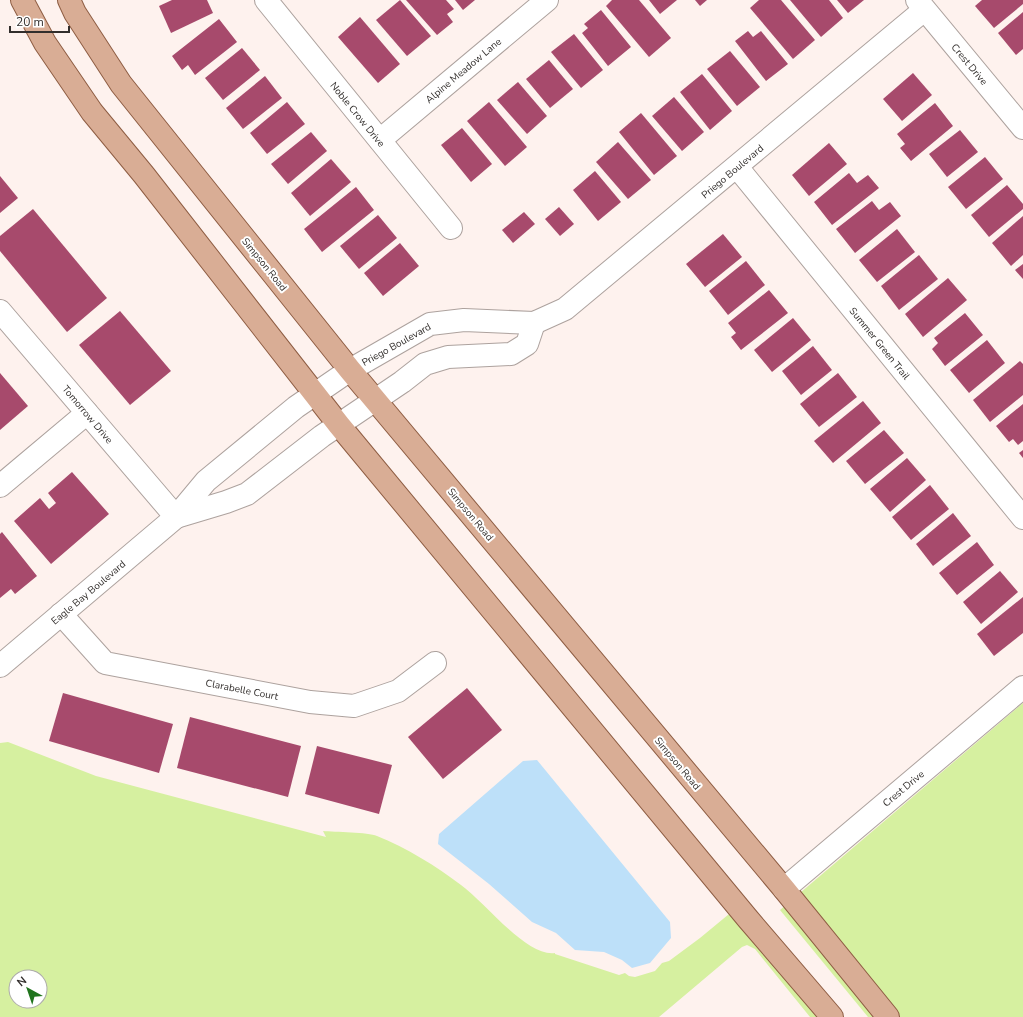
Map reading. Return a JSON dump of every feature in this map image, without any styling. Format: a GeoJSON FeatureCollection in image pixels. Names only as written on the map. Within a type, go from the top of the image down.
{"type":"FeatureCollection","features":[{"type":"Feature","properties":{"kind":"main road"},"geometry":{"type":"LineString","coordinates":[[22,0],[45,44],[92,112],[144,175],[339,425],[748,919],[832,1017]]}},
{"type":"Feature","properties":{"kind":"main road","name":"Simpson Road"},"geometry":{"type":"LineString","coordinates":[[70,0],[75,13],[121,84],[350,370],[784,889],[888,1017]]}},
{"type":"Feature","properties":{"kind":"street","name":"Noble Crow Drive"},"geometry":{"type":"LineString","coordinates":[[266,0],[451,228]]}},
{"type":"Feature","properties":{"kind":"street","name":"Alpine Meadow Lane"},"geometry":{"type":"LineString","coordinates":[[380,140],[547,0]]}},
{"type":"Feature","properties":{"kind":"street","name":"Priego Boulevard"},"geometry":{"type":"LineString","coordinates":[[315,394],[350,370],[430,324],[464,320],[534,323],[565,309],[737,167],[920,5]]}},
{"type":"Feature","properties":{"kind":"street","name":"Crest Drive"},"geometry":{"type":"LineString","coordinates":[[920,5],[1023,128]]}},
{"type":"Feature","properties":{"kind":"street","name":"Summer Green Trail"},"geometry":{"type":"LineString","coordinates":[[737,167],[1023,518]]}},
{"type":"Feature","properties":{"kind":"street","name":"Tomorrow Drive"},"geometry":{"type":"LineString","coordinates":[[0,311],[176,517]]}},
{"type":"Feature","properties":{"kind":"street"},"geometry":{"type":"LineString","coordinates":[[339,425],[424,364],[448,356],[511,354],[527,344],[534,323]]}},
{"type":"Feature","properties":{"kind":"street","name":"Eagle Bay Boulevard"},"geometry":{"type":"LineString","coordinates":[[0,666],[176,517],[206,481],[296,407],[315,394]]}},
{"type":"Feature","properties":{"kind":"street"},"geometry":{"type":"LineString","coordinates":[[0,486],[87,413]]}},
{"type":"Feature","properties":{"kind":"street","name":"Eagle Bay Boulevard"},"geometry":{"type":"LineString","coordinates":[[176,517],[247,494],[322,436],[339,425]]}},
{"type":"Feature","properties":{"kind":"street","name":"Clarabelle Court"},"geometry":{"type":"LineString","coordinates":[[61,614],[105,663],[310,702],[354,706],[398,691],[434,663]]}},
{"type":"Feature","properties":{"kind":"street","name":"Crest Drive"},"geometry":{"type":"LineString","coordinates":[[784,889],[1023,687]]}},
{"type":"Feature","properties":{"kind":"green space"},"geometry":{"type":"Polygon","coordinates":[[[1023,703],[1023,1017],[868,1017],[780,910],[1023,703]]]}},
{"type":"Feature","properties":{"kind":"green space"},"geometry":{"type":"Polygon","coordinates":[[[8,742],[96,776],[326,837],[323,831],[359,833],[377,836],[410,852],[451,878],[471,893],[506,927],[531,946],[544,952],[555,953],[619,975],[625,973],[629,976],[635,977],[655,971],[662,963],[669,961],[700,938],[746,900],[842,1017],[810,1017],[755,949],[747,945],[742,947],[659,1017],[0,1017],[0,743],[8,742]]]}},
{"type":"Feature","properties":{"kind":"water"},"geometry":{"type":"Polygon","coordinates":[[[537,760],[670,922],[671,938],[650,963],[632,968],[622,960],[604,952],[575,950],[556,933],[532,922],[489,884],[438,844],[439,834],[523,761],[537,760]]]}},
{"type":"Feature","properties":{"kind":"building"},"geometry":{"type":"Polygon","coordinates":[[[172,0],[207,0],[213,13],[171,33],[159,6],[172,0]]]}},
{"type":"Feature","properties":{"kind":"building"},"geometry":{"type":"Polygon","coordinates":[[[400,0],[431,36],[407,56],[376,20],[400,0]]]}},
{"type":"Feature","properties":{"kind":"building"},"geometry":{"type":"Polygon","coordinates":[[[406,0],[446,0],[454,9],[447,14],[453,22],[437,35],[406,0]]]}},
{"type":"Feature","properties":{"kind":"building"},"geometry":{"type":"Polygon","coordinates":[[[455,0],[475,0],[463,10],[455,0]]]}},
{"type":"Feature","properties":{"kind":"building"},"geometry":{"type":"Polygon","coordinates":[[[612,0],[639,0],[671,38],[649,57],[606,6],[612,0]]]}},
{"type":"Feature","properties":{"kind":"building"},"geometry":{"type":"Polygon","coordinates":[[[649,0],[677,0],[660,14],[649,0]]]}},
{"type":"Feature","properties":{"kind":"building"},"geometry":{"type":"Polygon","coordinates":[[[695,0],[707,0],[700,6],[695,0]]]}},
{"type":"Feature","properties":{"kind":"building"},"geometry":{"type":"Polygon","coordinates":[[[759,0],[781,0],[815,40],[793,59],[750,8],[759,0]]]}},
{"type":"Feature","properties":{"kind":"building"},"geometry":{"type":"Polygon","coordinates":[[[790,0],[829,0],[843,18],[821,37],[790,0]]]}},
{"type":"Feature","properties":{"kind":"building"},"geometry":{"type":"Polygon","coordinates":[[[837,0],[864,0],[848,13],[837,0]]]}},
{"type":"Feature","properties":{"kind":"building"},"geometry":{"type":"Polygon","coordinates":[[[982,0],[1023,0],[1023,4],[994,28],[975,6],[982,0]]]}},
{"type":"Feature","properties":{"kind":"building"},"geometry":{"type":"Polygon","coordinates":[[[601,10],[631,47],[608,66],[582,33],[588,28],[584,24],[601,10]]]}},
{"type":"Feature","properties":{"kind":"building"},"geometry":{"type":"Polygon","coordinates":[[[1023,12],[1023,49],[1016,55],[998,33],[1023,12]]]}},
{"type":"Feature","properties":{"kind":"building"},"geometry":{"type":"Polygon","coordinates":[[[360,17],[400,64],[378,83],[338,37],[360,17]]]}},
{"type":"Feature","properties":{"kind":"building"},"geometry":{"type":"Polygon","coordinates":[[[219,19],[237,42],[195,75],[188,65],[182,70],[172,56],[219,19]]]}},
{"type":"Feature","properties":{"kind":"building"},"geometry":{"type":"Polygon","coordinates":[[[748,31],[753,37],[761,31],[788,64],[766,81],[735,41],[748,31]]]}},
{"type":"Feature","properties":{"kind":"building"},"geometry":{"type":"Polygon","coordinates":[[[574,34],[603,70],[581,88],[551,52],[574,34]]]}},
{"type":"Feature","properties":{"kind":"building"},"geometry":{"type":"Polygon","coordinates":[[[242,48],[260,70],[223,100],[205,78],[242,48]]]}},
{"type":"Feature","properties":{"kind":"building"},"geometry":{"type":"Polygon","coordinates":[[[730,51],[760,87],[737,106],[707,69],[730,51]]]}},
{"type":"Feature","properties":{"kind":"building"},"geometry":{"type":"Polygon","coordinates":[[[549,60],[573,89],[550,108],[526,79],[549,60]]]}},
{"type":"Feature","properties":{"kind":"building"},"geometry":{"type":"Polygon","coordinates":[[[913,73],[932,95],[902,121],[883,99],[913,73]]]}},
{"type":"Feature","properties":{"kind":"building"},"geometry":{"type":"Polygon","coordinates":[[[702,74],[732,111],[710,130],[680,92],[702,74]]]}},
{"type":"Feature","properties":{"kind":"building"},"geometry":{"type":"Polygon","coordinates":[[[265,76],[282,98],[243,129],[226,108],[265,76]]]}},
{"type":"Feature","properties":{"kind":"building"},"geometry":{"type":"Polygon","coordinates":[[[518,82],[547,116],[527,134],[497,100],[518,82]]]}},
{"type":"Feature","properties":{"kind":"building"},"geometry":{"type":"Polygon","coordinates":[[[674,97],[704,132],[682,151],[652,116],[674,97]]]}},
{"type":"Feature","properties":{"kind":"building"},"geometry":{"type":"Polygon","coordinates":[[[287,102],[305,124],[267,154],[250,133],[287,102]]]}},
{"type":"Feature","properties":{"kind":"building"},"geometry":{"type":"Polygon","coordinates":[[[489,102],[527,147],[505,166],[467,121],[489,102]]]}},
{"type":"Feature","properties":{"kind":"building"},"geometry":{"type":"Polygon","coordinates":[[[935,103],[953,126],[911,161],[900,148],[905,144],[897,134],[935,103]]]}},
{"type":"Feature","properties":{"kind":"building"},"geometry":{"type":"Polygon","coordinates":[[[641,113],[677,156],[654,175],[619,132],[641,113]]]}},
{"type":"Feature","properties":{"kind":"building"},"geometry":{"type":"Polygon","coordinates":[[[462,128],[492,164],[471,182],[441,145],[462,128]]]}},
{"type":"Feature","properties":{"kind":"building"},"geometry":{"type":"Polygon","coordinates":[[[960,130],[978,152],[947,177],[929,154],[960,130]]]}},
{"type":"Feature","properties":{"kind":"building"},"geometry":{"type":"Polygon","coordinates":[[[311,132],[327,151],[288,184],[271,164],[311,132]]]}},
{"type":"Feature","properties":{"kind":"building"},"geometry":{"type":"Polygon","coordinates":[[[618,142],[651,180],[628,199],[596,162],[618,142]]]}},
{"type":"Feature","properties":{"kind":"building"},"geometry":{"type":"Polygon","coordinates":[[[829,143],[847,164],[809,196],[792,175],[829,143]]]}},
{"type":"Feature","properties":{"kind":"building"},"geometry":{"type":"Polygon","coordinates":[[[985,157],[1003,179],[966,209],[948,187],[985,157]]]}},
{"type":"Feature","properties":{"kind":"building"},"geometry":{"type":"Polygon","coordinates":[[[331,159],[351,182],[310,216],[291,193],[331,159]]]}},
{"type":"Feature","properties":{"kind":"building"},"geometry":{"type":"Polygon","coordinates":[[[595,171],[621,202],[598,221],[573,190],[595,171]]]}},
{"type":"Feature","properties":{"kind":"building"},"geometry":{"type":"Polygon","coordinates":[[[849,173],[857,183],[868,175],[879,188],[832,225],[814,202],[849,173]]]}},
{"type":"Feature","properties":{"kind":"building"},"geometry":{"type":"Polygon","coordinates":[[[0,176],[18,198],[0,213],[0,176]]]}},
{"type":"Feature","properties":{"kind":"building"},"geometry":{"type":"Polygon","coordinates":[[[1007,185],[1023,204],[1023,209],[989,237],[971,215],[1007,185]]]}},
{"type":"Feature","properties":{"kind":"building"},"geometry":{"type":"Polygon","coordinates":[[[356,187],[374,210],[322,252],[304,229],[356,187]]]}},
{"type":"Feature","properties":{"kind":"building"},"geometry":{"type":"Polygon","coordinates":[[[872,201],[879,210],[890,202],[901,216],[855,253],[836,229],[872,201]]]}},
{"type":"Feature","properties":{"kind":"building"},"geometry":{"type":"Polygon","coordinates":[[[559,207],[574,224],[560,236],[545,219],[559,207]]]}},
{"type":"Feature","properties":{"kind":"building"},"geometry":{"type":"Polygon","coordinates":[[[33,209],[107,298],[67,332],[0,251],[0,236],[33,209]]]}},
{"type":"Feature","properties":{"kind":"building"},"geometry":{"type":"Polygon","coordinates":[[[524,212],[535,224],[513,243],[502,230],[524,212]]]}},
{"type":"Feature","properties":{"kind":"building"},"geometry":{"type":"Polygon","coordinates":[[[378,215],[397,238],[359,269],[340,246],[378,215]]]}},
{"type":"Feature","properties":{"kind":"building"},"geometry":{"type":"Polygon","coordinates":[[[1023,216],[1023,255],[1011,266],[992,243],[1023,216]]]}},
{"type":"Feature","properties":{"kind":"building"},"geometry":{"type":"Polygon","coordinates":[[[897,229],[915,252],[877,282],[859,260],[897,229]]]}},
{"type":"Feature","properties":{"kind":"building"},"geometry":{"type":"Polygon","coordinates":[[[723,234],[742,257],[705,287],[686,264],[723,234]]]}},
{"type":"Feature","properties":{"kind":"building"},"geometry":{"type":"Polygon","coordinates":[[[400,243],[419,266],[383,296],[364,273],[400,243]]]}},
{"type":"Feature","properties":{"kind":"building"},"geometry":{"type":"Polygon","coordinates":[[[919,255],[938,279],[899,310],[881,286],[919,255]]]}},
{"type":"Feature","properties":{"kind":"building"},"geometry":{"type":"Polygon","coordinates":[[[746,261],[765,285],[728,315],[709,291],[746,261]]]}},
{"type":"Feature","properties":{"kind":"building"},"geometry":{"type":"Polygon","coordinates":[[[1023,264],[1023,279],[1015,270],[1023,264]]]}},
{"type":"Feature","properties":{"kind":"building"},"geometry":{"type":"Polygon","coordinates":[[[948,278],[967,300],[923,337],[905,314],[948,278]]]}},
{"type":"Feature","properties":{"kind":"building"},"geometry":{"type":"Polygon","coordinates":[[[769,290],[788,313],[741,350],[731,337],[736,333],[728,323],[769,290]]]}},
{"type":"Feature","properties":{"kind":"building"},"geometry":{"type":"Polygon","coordinates":[[[120,311],[171,371],[130,405],[79,345],[120,311]]]}},
{"type":"Feature","properties":{"kind":"building"},"geometry":{"type":"Polygon","coordinates":[[[965,313],[983,335],[945,366],[932,349],[938,343],[934,338],[965,313]]]}},
{"type":"Feature","properties":{"kind":"building"},"geometry":{"type":"Polygon","coordinates":[[[793,318],[811,340],[772,372],[754,350],[793,318]]]}},
{"type":"Feature","properties":{"kind":"building"},"geometry":{"type":"Polygon","coordinates":[[[987,340],[1005,363],[969,393],[950,370],[987,340]]]}},
{"type":"Feature","properties":{"kind":"building"},"geometry":{"type":"Polygon","coordinates":[[[813,346],[832,370],[801,395],[782,371],[813,346]]]}},
{"type":"Feature","properties":{"kind":"building"},"geometry":{"type":"Polygon","coordinates":[[[1020,361],[1023,364],[1023,395],[990,422],[973,400],[1020,361]]]}},
{"type":"Feature","properties":{"kind":"building"},"geometry":{"type":"Polygon","coordinates":[[[0,373],[28,406],[0,430],[0,373]]]}},
{"type":"Feature","properties":{"kind":"building"},"geometry":{"type":"Polygon","coordinates":[[[838,373],[857,397],[819,427],[800,404],[838,373]]]}},
{"type":"Feature","properties":{"kind":"building"},"geometry":{"type":"Polygon","coordinates":[[[863,401],[881,423],[833,463],[814,441],[863,401]]]}},
{"type":"Feature","properties":{"kind":"building"},"geometry":{"type":"Polygon","coordinates":[[[1023,404],[1023,441],[1018,445],[1013,439],[1009,442],[996,426],[1023,404]]]}},
{"type":"Feature","properties":{"kind":"building"},"geometry":{"type":"Polygon","coordinates":[[[884,430],[904,453],[865,484],[846,461],[884,430]]]}},
{"type":"Feature","properties":{"kind":"building"},"geometry":{"type":"Polygon","coordinates":[[[1023,450],[1023,458],[1019,453],[1023,450]]]}},
{"type":"Feature","properties":{"kind":"building"},"geometry":{"type":"Polygon","coordinates":[[[907,458],[926,480],[890,512],[870,489],[907,458]]]}},
{"type":"Feature","properties":{"kind":"building"},"geometry":{"type":"Polygon","coordinates":[[[72,472],[109,514],[51,564],[14,521],[40,498],[49,509],[56,503],[48,493],[72,472]]]}},
{"type":"Feature","properties":{"kind":"building"},"geometry":{"type":"Polygon","coordinates":[[[930,485],[949,509],[911,540],[892,517],[930,485]]]}},
{"type":"Feature","properties":{"kind":"building"},"geometry":{"type":"Polygon","coordinates":[[[953,513],[971,536],[933,566],[916,544],[953,513]]]}},
{"type":"Feature","properties":{"kind":"building"},"geometry":{"type":"Polygon","coordinates":[[[2,532],[37,576],[15,594],[11,589],[0,598],[0,534],[2,532]]]}},
{"type":"Feature","properties":{"kind":"building"},"geometry":{"type":"Polygon","coordinates":[[[977,542],[994,565],[957,595],[939,573],[977,542]]]}},
{"type":"Feature","properties":{"kind":"building"},"geometry":{"type":"Polygon","coordinates":[[[1000,571],[1018,592],[981,624],[963,602],[1000,571]]]}},
{"type":"Feature","properties":{"kind":"building"},"geometry":{"type":"Polygon","coordinates":[[[1023,597],[1023,633],[994,656],[977,634],[1023,597]]]}},
{"type":"Feature","properties":{"kind":"building"},"geometry":{"type":"Polygon","coordinates":[[[467,688],[502,730],[443,779],[408,737],[467,688]]]}},
{"type":"Feature","properties":{"kind":"building"},"geometry":{"type":"Polygon","coordinates":[[[63,693],[173,724],[159,773],[49,741],[63,693]]]}},
{"type":"Feature","properties":{"kind":"building"},"geometry":{"type":"Polygon","coordinates":[[[190,717],[301,746],[288,797],[177,768],[190,717]]]}},
{"type":"Feature","properties":{"kind":"building"},"geometry":{"type":"Polygon","coordinates":[[[317,746],[392,765],[379,814],[305,794],[317,746]]]}}]}
